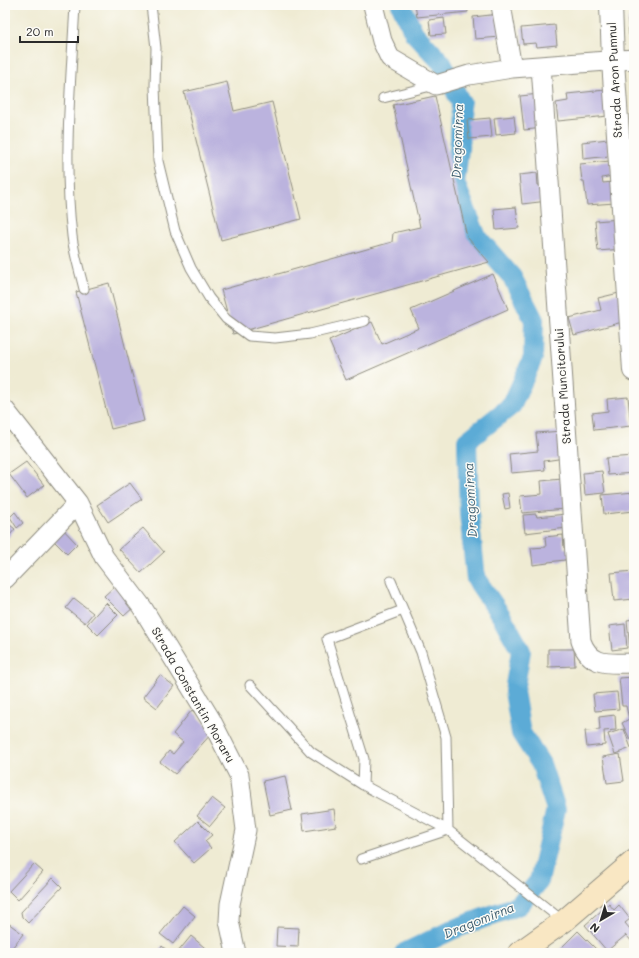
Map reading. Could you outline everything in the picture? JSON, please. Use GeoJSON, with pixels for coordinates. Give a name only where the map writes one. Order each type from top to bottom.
{"type":"FeatureCollection","features":[{"type":"Feature","properties":{"kind":"main road"},"geometry":{"type":"LineString","coordinates":[[519,953],[564,922],[634,861]]}},
{"type":"Feature","properties":{"kind":"street"},"geometry":{"type":"LineString","coordinates":[[373,5],[382,41],[390,58],[436,85],[469,75],[512,68],[623,60]]}},
{"type":"Feature","properties":{"kind":"street"},"geometry":{"type":"LineString","coordinates":[[501,5],[512,68]]}},
{"type":"Feature","properties":{"kind":"street","name":"Strada Aron Pumnul"},"geometry":{"type":"LineString","coordinates":[[611,5],[623,60],[634,370]]}},
{"type":"Feature","properties":{"kind":"street","name":"Strada Muncitorului"},"geometry":{"type":"LineString","coordinates":[[541,66],[582,641],[584,650],[589,657],[597,662],[608,664],[634,663]]}},
{"type":"Feature","properties":{"kind":"street","name":"Strada Constantin Moraru"},"geometry":{"type":"LineString","coordinates":[[5,410],[78,503],[104,557],[142,607],[211,720],[239,775],[246,830],[230,904],[229,921],[236,953]]}},
{"type":"Feature","properties":{"kind":"street"},"geometry":{"type":"LineString","coordinates":[[5,579],[78,503]]}},
{"type":"Feature","properties":{"kind":"lane"},"geometry":{"type":"LineString","coordinates":[[75,5],[68,181],[72,237],[84,289]]}},
{"type":"Feature","properties":{"kind":"lane"},"geometry":{"type":"LineString","coordinates":[[151,5],[156,48],[155,86],[158,161],[175,231],[191,268],[209,298],[226,319],[249,336],[275,338],[310,334],[364,321]]}},
{"type":"Feature","properties":{"kind":"lane"},"geometry":{"type":"LineString","coordinates":[[383,98],[436,85]]}},
{"type":"Feature","properties":{"kind":"lane"},"geometry":{"type":"LineString","coordinates":[[391,581],[421,652],[446,737],[448,830]]}},
{"type":"Feature","properties":{"kind":"lane"},"geometry":{"type":"LineString","coordinates":[[363,785],[364,759],[327,639],[403,610]]}},
{"type":"Feature","properties":{"kind":"lane"},"geometry":{"type":"LineString","coordinates":[[250,685],[312,752],[363,785],[448,830],[564,922]]}},
{"type":"Feature","properties":{"kind":"lane"},"geometry":{"type":"LineString","coordinates":[[361,859],[448,830]]}},
{"type":"Feature","properties":{"kind":"building"},"geometry":{"type":"Polygon","coordinates":[[[415,5],[467,5],[468,12],[417,17],[415,5]]]}},
{"type":"Feature","properties":{"kind":"building"},"geometry":{"type":"Polygon","coordinates":[[[499,14],[501,37],[475,39],[473,17],[499,14]]]}},
{"type":"Feature","properties":{"kind":"building"},"geometry":{"type":"Polygon","coordinates":[[[444,18],[446,34],[431,35],[429,20],[444,18]]]}},
{"type":"Feature","properties":{"kind":"building"},"geometry":{"type":"Polygon","coordinates":[[[628,19],[634,19],[634,34],[629,35],[628,19]]]}},
{"type":"Feature","properties":{"kind":"building"},"geometry":{"type":"Polygon","coordinates":[[[555,25],[557,45],[537,47],[536,43],[523,44],[521,28],[555,25]]]}},
{"type":"Feature","properties":{"kind":"building"},"geometry":{"type":"Polygon","coordinates":[[[227,82],[234,111],[272,102],[301,219],[221,240],[184,92],[227,82]]]}},
{"type":"Feature","properties":{"kind":"building"},"geometry":{"type":"Polygon","coordinates":[[[605,90],[608,116],[558,121],[556,103],[568,101],[567,94],[605,90]]]}},
{"type":"Feature","properties":{"kind":"building"},"geometry":{"type":"Polygon","coordinates":[[[540,94],[544,128],[524,130],[520,96],[540,94]]]}},
{"type":"Feature","properties":{"kind":"building"},"geometry":{"type":"Polygon","coordinates":[[[435,96],[467,237],[489,262],[233,334],[221,290],[392,242],[393,233],[420,227],[393,105],[435,96]]]}},
{"type":"Feature","properties":{"kind":"building"},"geometry":{"type":"Polygon","coordinates":[[[514,116],[516,133],[496,135],[494,118],[514,116]]]}},
{"type":"Feature","properties":{"kind":"building"},"geometry":{"type":"Polygon","coordinates":[[[490,118],[492,137],[469,139],[467,120],[490,118]]]}},
{"type":"Feature","properties":{"kind":"building"},"geometry":{"type":"Polygon","coordinates":[[[608,139],[609,156],[583,159],[582,142],[608,139]]]}},
{"type":"Feature","properties":{"kind":"building"},"geometry":{"type":"Polygon","coordinates":[[[610,161],[612,176],[602,178],[603,183],[613,182],[615,203],[587,205],[580,164],[610,161]]]}},
{"type":"Feature","properties":{"kind":"building"},"geometry":{"type":"Polygon","coordinates":[[[537,173],[538,185],[546,184],[548,201],[522,204],[519,175],[537,173]]]}},
{"type":"Feature","properties":{"kind":"building"},"geometry":{"type":"Polygon","coordinates":[[[516,207],[519,228],[496,230],[494,209],[516,207]]]}},
{"type":"Feature","properties":{"kind":"building"},"geometry":{"type":"Polygon","coordinates":[[[620,219],[623,249],[598,251],[595,221],[620,219]]]}},
{"type":"Feature","properties":{"kind":"building"},"geometry":{"type":"Polygon","coordinates":[[[493,274],[508,309],[346,380],[329,341],[372,322],[382,344],[419,328],[411,310],[493,274]]]}},
{"type":"Feature","properties":{"kind":"building"},"geometry":{"type":"Polygon","coordinates":[[[109,283],[144,421],[111,429],[76,292],[109,283]]]}},
{"type":"Feature","properties":{"kind":"building"},"geometry":{"type":"Polygon","coordinates":[[[619,293],[626,321],[574,335],[569,318],[601,310],[598,298],[619,293]]]}},
{"type":"Feature","properties":{"kind":"building"},"geometry":{"type":"Polygon","coordinates":[[[628,397],[631,426],[594,430],[592,413],[608,411],[607,399],[628,397]]]}},
{"type":"Feature","properties":{"kind":"building"},"geometry":{"type":"Polygon","coordinates":[[[562,431],[565,458],[544,461],[545,470],[511,473],[509,454],[538,451],[536,433],[562,431]]]}},
{"type":"Feature","properties":{"kind":"building"},"geometry":{"type":"Polygon","coordinates":[[[634,456],[634,473],[608,475],[606,458],[634,456]]]}},
{"type":"Feature","properties":{"kind":"building"},"geometry":{"type":"Polygon","coordinates":[[[26,462],[44,485],[27,498],[9,474],[26,462]]]}},
{"type":"Feature","properties":{"kind":"building"},"geometry":{"type":"Polygon","coordinates":[[[602,471],[605,493],[585,495],[583,473],[602,471]]]}},
{"type":"Feature","properties":{"kind":"building"},"geometry":{"type":"Polygon","coordinates":[[[562,479],[565,509],[522,513],[520,496],[542,494],[541,481],[562,479]]]}},
{"type":"Feature","properties":{"kind":"building"},"geometry":{"type":"Polygon","coordinates":[[[130,483],[142,499],[108,522],[97,505],[130,483]]]}},
{"type":"Feature","properties":{"kind":"building"},"geometry":{"type":"Polygon","coordinates":[[[634,492],[634,511],[604,514],[602,495],[634,492]]]}},
{"type":"Feature","properties":{"kind":"building"},"geometry":{"type":"Polygon","coordinates":[[[508,493],[510,508],[505,509],[502,494],[508,493]]]}},
{"type":"Feature","properties":{"kind":"building"},"geometry":{"type":"Polygon","coordinates":[[[15,512],[23,523],[17,528],[10,517],[15,512]]]}},
{"type":"Feature","properties":{"kind":"building"},"geometry":{"type":"Polygon","coordinates":[[[536,514],[537,517],[566,514],[567,528],[525,533],[523,515],[536,514]]]}},
{"type":"Feature","properties":{"kind":"building"},"geometry":{"type":"Polygon","coordinates":[[[5,521],[15,529],[5,541],[5,521]]]}},
{"type":"Feature","properties":{"kind":"building"},"geometry":{"type":"Polygon","coordinates":[[[60,526],[77,544],[67,554],[49,536],[60,526]]]}},
{"type":"Feature","properties":{"kind":"building"},"geometry":{"type":"Polygon","coordinates":[[[143,528],[164,552],[141,573],[119,549],[143,528]]]}},
{"type":"Feature","properties":{"kind":"building"},"geometry":{"type":"Polygon","coordinates":[[[563,535],[564,548],[568,548],[569,558],[533,565],[531,548],[546,547],[545,537],[563,535]]]}},
{"type":"Feature","properties":{"kind":"building"},"geometry":{"type":"Polygon","coordinates":[[[634,571],[634,599],[614,601],[611,573],[634,571]]]}},
{"type":"Feature","properties":{"kind":"building"},"geometry":{"type":"Polygon","coordinates":[[[115,586],[135,606],[124,616],[104,596],[115,586]]]}},
{"type":"Feature","properties":{"kind":"building"},"geometry":{"type":"Polygon","coordinates":[[[74,598],[93,613],[85,623],[66,608],[74,598]]]}},
{"type":"Feature","properties":{"kind":"building"},"geometry":{"type":"Polygon","coordinates":[[[106,603],[118,615],[98,635],[87,624],[106,603]]]}},
{"type":"Feature","properties":{"kind":"building"},"geometry":{"type":"Polygon","coordinates":[[[634,619],[634,650],[630,650],[627,620],[634,619]]]}},
{"type":"Feature","properties":{"kind":"building"},"geometry":{"type":"Polygon","coordinates":[[[625,624],[627,648],[612,650],[609,626],[625,624]]]}},
{"type":"Feature","properties":{"kind":"building"},"geometry":{"type":"Polygon","coordinates":[[[548,649],[574,649],[575,666],[548,667],[548,649]]]}},
{"type":"Feature","properties":{"kind":"building"},"geometry":{"type":"Polygon","coordinates":[[[160,675],[174,686],[157,708],[143,697],[160,675]]]}},
{"type":"Feature","properties":{"kind":"building"},"geometry":{"type":"Polygon","coordinates":[[[634,677],[634,737],[630,739],[622,723],[629,719],[626,706],[622,706],[619,678],[634,677]]]}},
{"type":"Feature","properties":{"kind":"building"},"geometry":{"type":"Polygon","coordinates":[[[617,692],[619,709],[595,711],[593,694],[617,692]]]}},
{"type":"Feature","properties":{"kind":"building"},"geometry":{"type":"Polygon","coordinates":[[[192,710],[213,732],[175,774],[160,762],[169,751],[173,754],[183,742],[173,734],[192,710]]]}},
{"type":"Feature","properties":{"kind":"building"},"geometry":{"type":"Polygon","coordinates":[[[615,715],[616,730],[604,731],[605,745],[587,747],[585,731],[600,730],[599,717],[615,715]]]}},
{"type":"Feature","properties":{"kind":"building"},"geometry":{"type":"Polygon","coordinates":[[[624,729],[631,748],[615,754],[608,734],[624,729]]]}},
{"type":"Feature","properties":{"kind":"building"},"geometry":{"type":"Polygon","coordinates":[[[620,754],[624,781],[607,783],[603,757],[620,754]]]}},
{"type":"Feature","properties":{"kind":"building"},"geometry":{"type":"Polygon","coordinates":[[[285,776],[292,810],[270,815],[263,781],[285,776]]]}},
{"type":"Feature","properties":{"kind":"building"},"geometry":{"type":"Polygon","coordinates":[[[212,798],[225,808],[210,826],[197,816],[212,798]]]}},
{"type":"Feature","properties":{"kind":"building"},"geometry":{"type":"Polygon","coordinates":[[[334,809],[336,826],[304,831],[302,814],[334,809]]]}},
{"type":"Feature","properties":{"kind":"building"},"geometry":{"type":"Polygon","coordinates":[[[198,821],[212,835],[205,841],[211,848],[194,863],[175,842],[198,821]]]}},
{"type":"Feature","properties":{"kind":"building"},"geometry":{"type":"Polygon","coordinates":[[[34,864],[43,872],[18,900],[9,891],[34,864]]]}},
{"type":"Feature","properties":{"kind":"building"},"geometry":{"type":"Polygon","coordinates":[[[53,878],[62,887],[28,923],[22,917],[21,912],[53,878]]]}},
{"type":"Feature","properties":{"kind":"building"},"geometry":{"type":"Polygon","coordinates":[[[609,904],[614,910],[619,905],[630,919],[625,923],[630,929],[634,925],[634,944],[626,935],[607,951],[585,925],[609,904]]]}},
{"type":"Feature","properties":{"kind":"building"},"geometry":{"type":"Polygon","coordinates":[[[183,906],[195,916],[173,944],[160,934],[183,906]]]}},
{"type":"Feature","properties":{"kind":"building"},"geometry":{"type":"Polygon","coordinates":[[[8,923],[23,934],[8,953],[5,951],[5,927],[8,923]]]}},
{"type":"Feature","properties":{"kind":"building"},"geometry":{"type":"Polygon","coordinates":[[[277,927],[299,928],[298,947],[276,946],[277,927]]]}},
{"type":"Feature","properties":{"kind":"building"},"geometry":{"type":"Polygon","coordinates":[[[578,931],[598,951],[597,953],[556,953],[578,931]]]}},
{"type":"Feature","properties":{"kind":"building"},"geometry":{"type":"Polygon","coordinates":[[[191,936],[211,953],[177,953],[191,936]]]}},
{"type":"Feature","properties":{"kind":"building"},"geometry":{"type":"Polygon","coordinates":[[[162,946],[170,953],[157,953],[162,946]]]}},
{"type":"Feature","properties":{"kind":"waterway","name":"Dragomirna"},"geometry":{"type":"LineString","coordinates":[[401,5],[414,33],[442,63],[461,103],[460,140],[455,183],[477,237],[512,277],[534,320],[533,358],[512,405],[467,441],[469,514],[476,579],[502,617],[521,651],[514,691],[521,733],[541,764],[556,809],[539,881],[519,905],[454,929],[404,953]]}}]}
